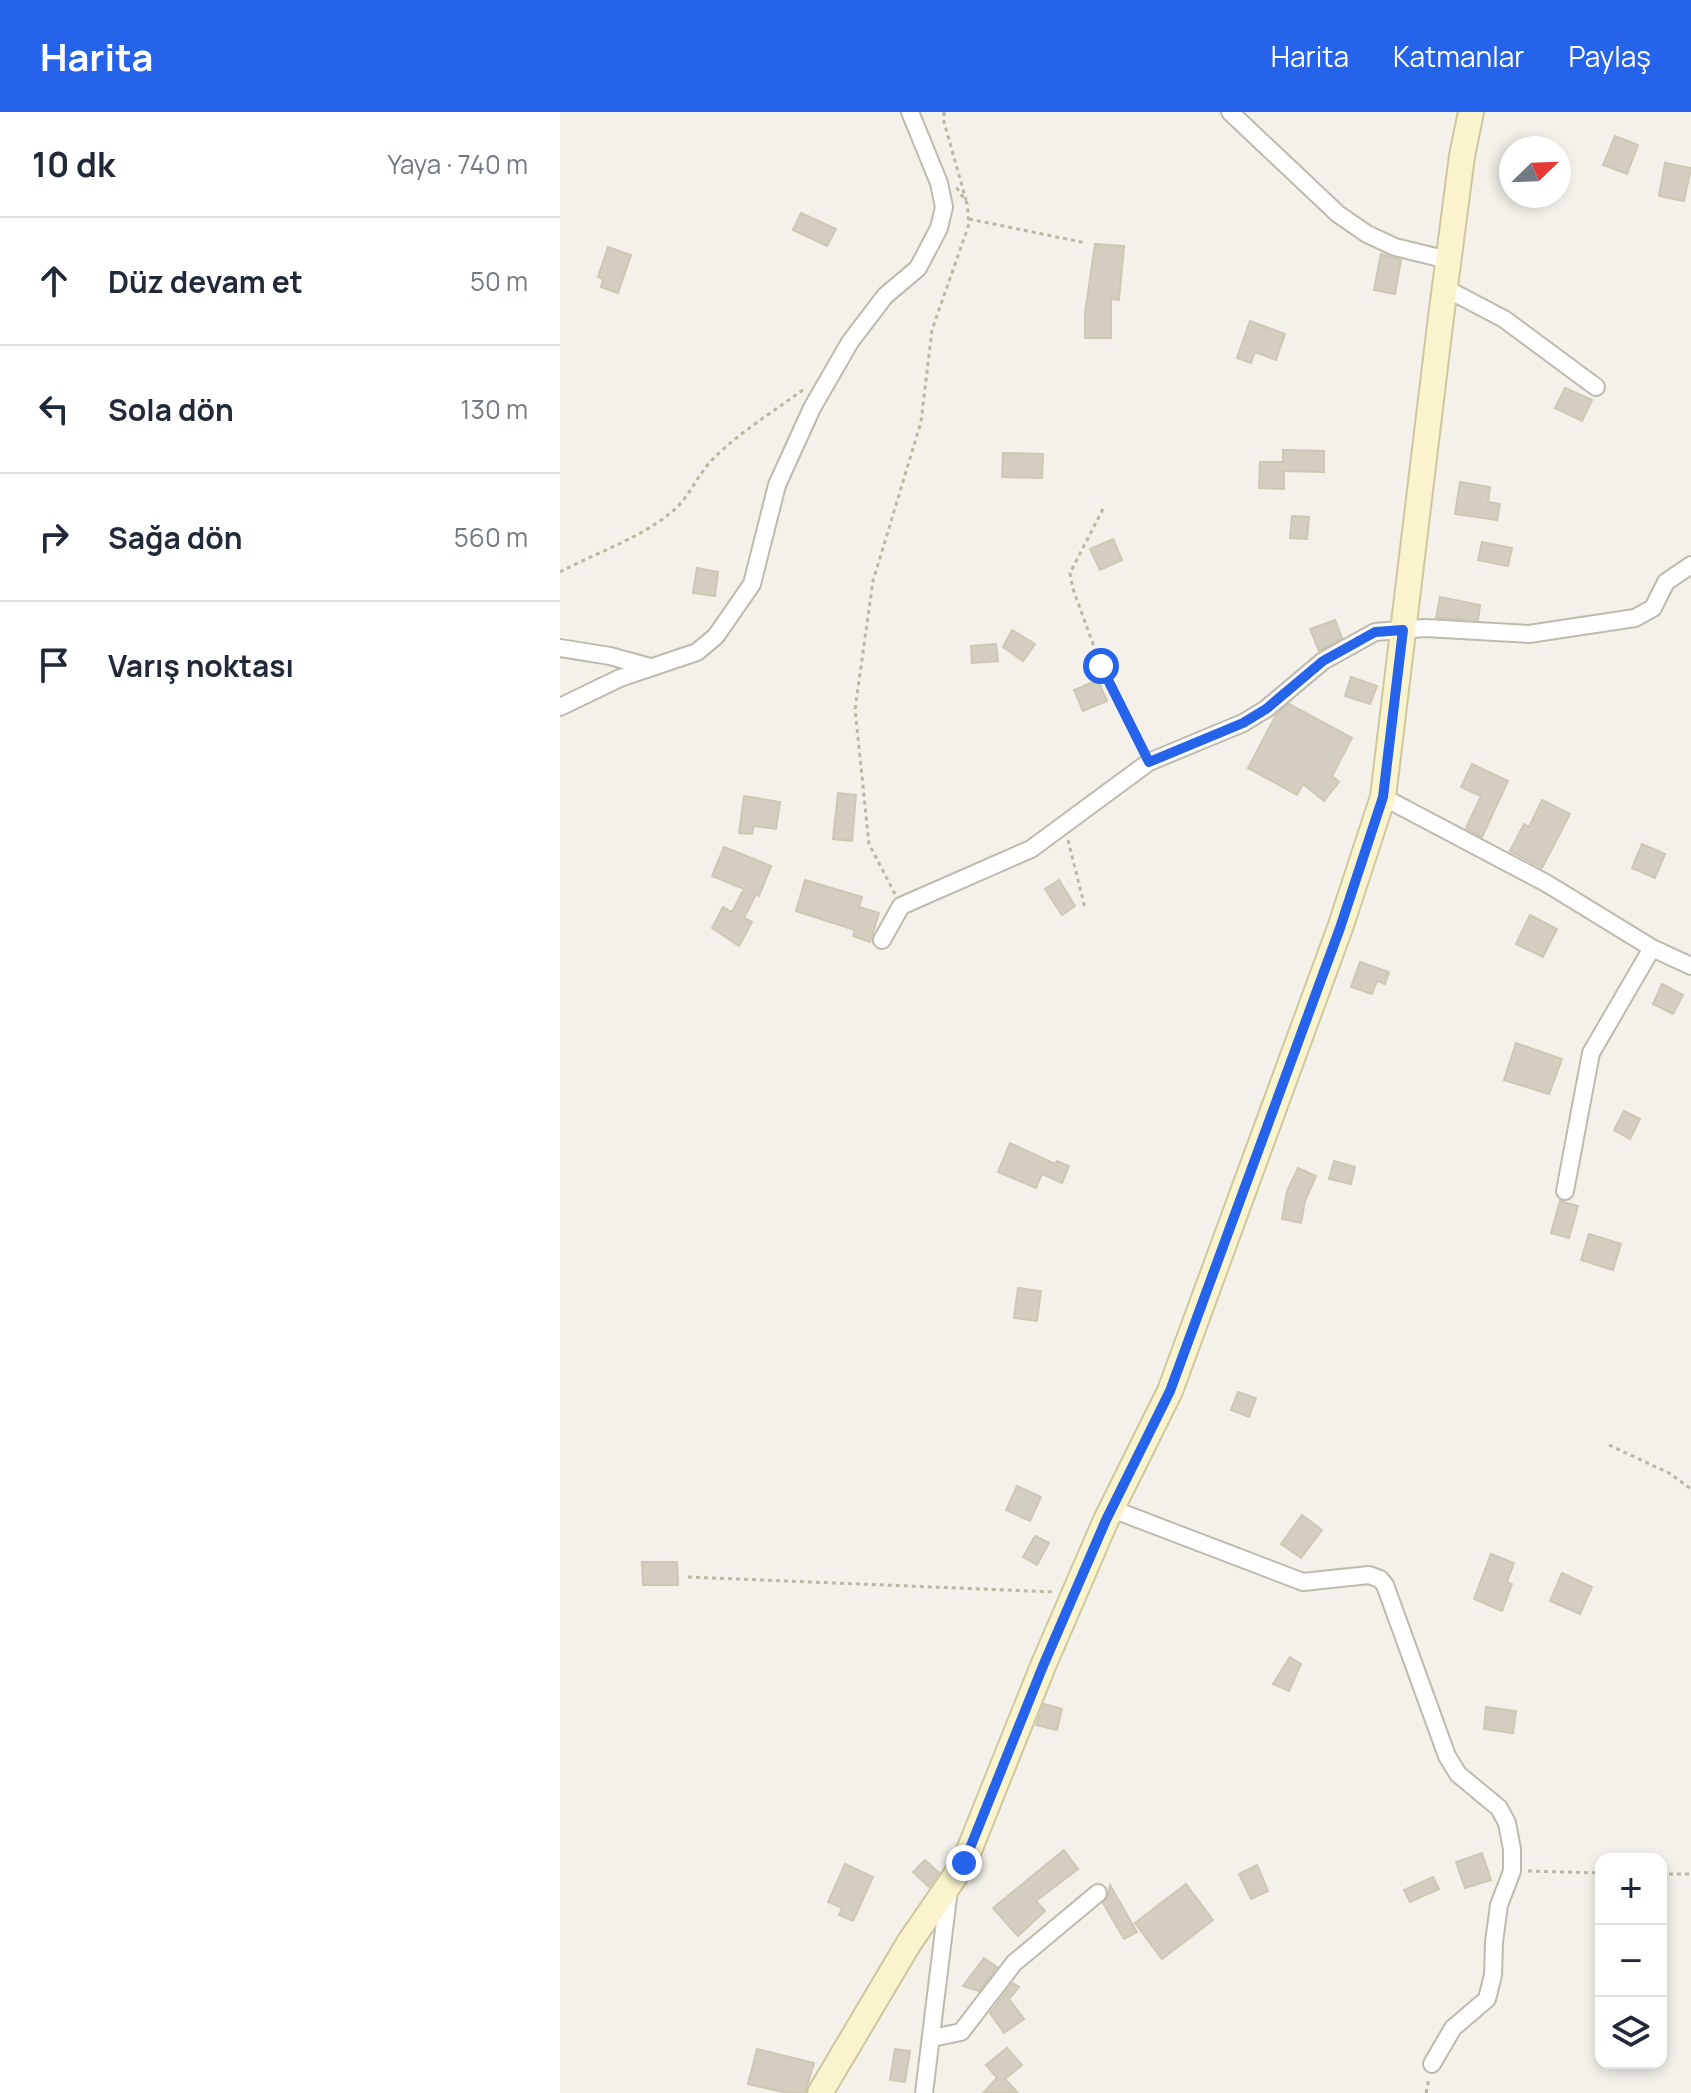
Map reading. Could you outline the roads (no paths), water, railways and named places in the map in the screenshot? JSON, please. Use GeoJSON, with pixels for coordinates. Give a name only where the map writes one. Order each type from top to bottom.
{"type":"FeatureCollection","features":[{"type":"Feature","properties":{"kind":"street"},"geometry":{"type":"LineString","coordinates":[[560,707],[596,688],[697,652],[707,645],[733,614],[752,584],[777,485],[812,408],[858,330],[885,296],[918,268],[939,228],[944,207],[939,183],[910,112]]}},
{"type":"Feature","properties":{"kind":"street"},"geometry":{"type":"LineString","coordinates":[[1230,112],[1326,204],[1367,234],[1395,247],[1448,260]]}},
{"type":"Feature","properties":{"kind":"street"},"geometry":{"type":"LineString","coordinates":[[820,2093],[909,1943],[964,1863],[1075,1593],[1170,1391],[1340,928],[1383,797],[1448,260],[1471,112]]}},
{"type":"Feature","properties":{"kind":"street"},"geometry":{"type":"LineString","coordinates":[[1445,288],[1504,319],[1596,387]]}},
{"type":"Feature","properties":{"kind":"street"},"geometry":{"type":"LineString","coordinates":[[882,940],[901,906],[1031,849],[1149,762],[1243,723],[1266,709],[1323,661],[1375,632],[1425,628],[1529,634],[1635,618],[1653,608],[1666,582],[1691,565]]}},
{"type":"Feature","properties":{"kind":"street"},"geometry":{"type":"LineString","coordinates":[[560,648],[651,667]]}},
{"type":"Feature","properties":{"kind":"street"},"geometry":{"type":"LineString","coordinates":[[1383,797],[1546,883],[1652,948],[1691,966]]}},
{"type":"Feature","properties":{"kind":"street"},"geometry":{"type":"LineString","coordinates":[[1565,1191],[1591,1053],[1652,948]]}},
{"type":"Feature","properties":{"kind":"street"},"geometry":{"type":"LineString","coordinates":[[1112,1509],[1303,1582],[1369,1575],[1380,1579],[1385,1585],[1447,1756],[1458,1774],[1499,1808],[1507,1823],[1512,1849],[1512,1871],[1499,1905],[1493,1975],[1487,1999],[1453,2028],[1432,2064]]}},
{"type":"Feature","properties":{"kind":"street"},"geometry":{"type":"LineString","coordinates":[[924,2093],[950,1883]]}},
{"type":"Feature","properties":{"kind":"street"},"geometry":{"type":"LineString","coordinates":[[932,2038],[961,2032],[1014,1963],[1098,1893]]}}]}
